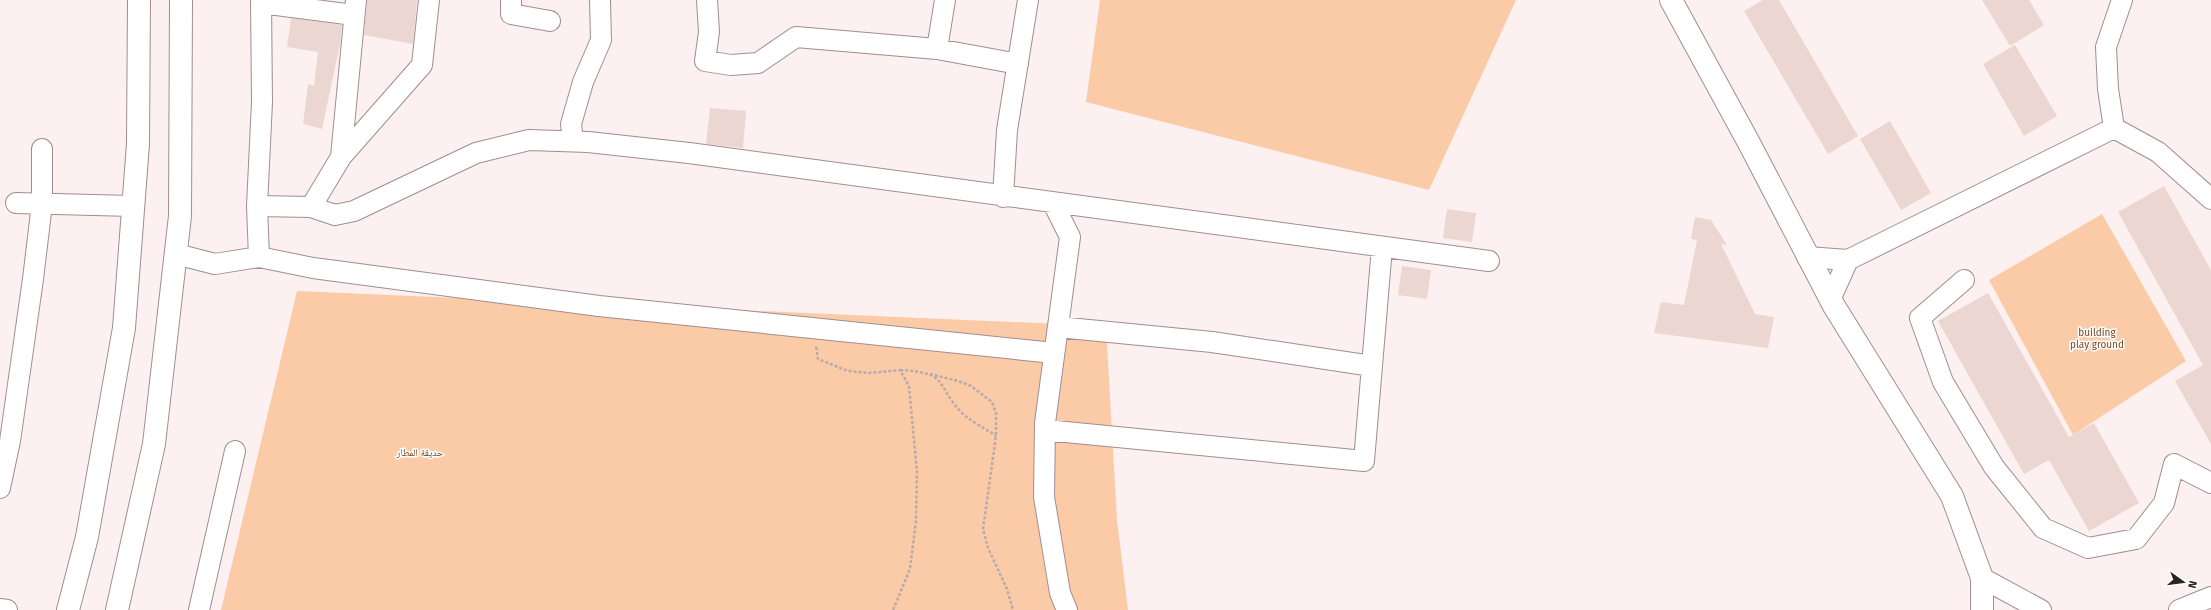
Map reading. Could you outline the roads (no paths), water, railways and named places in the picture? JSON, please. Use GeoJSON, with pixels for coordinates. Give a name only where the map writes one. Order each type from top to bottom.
{"type":"FeatureCollection","features":[{"type":"Feature","properties":{"kind":"main road"},"geometry":{"type":"LineString","coordinates":[[68,610],[87,537],[124,328],[138,144],[139,0]]}},
{"type":"Feature","properties":{"kind":"main road"},"geometry":{"type":"LineString","coordinates":[[117,610],[154,444],[176,254],[180,216],[182,0]]}},
{"type":"Feature","properties":{"kind":"main road"},"geometry":{"type":"LineString","coordinates":[[1671,0],[1749,143],[1830,300],[1952,496],[1982,578],[1982,610]]}},
{"type":"Feature","properties":{"kind":"street"},"geometry":{"type":"LineString","coordinates":[[311,206],[341,157],[422,64],[429,0]]}},
{"type":"Feature","properties":{"kind":"street"},"geometry":{"type":"LineString","coordinates":[[511,0],[511,14],[550,21]]}},
{"type":"Feature","properties":{"kind":"street"},"geometry":{"type":"LineString","coordinates":[[573,141],[571,124],[583,82],[601,40],[600,0]]}},
{"type":"Feature","properties":{"kind":"street"},"geometry":{"type":"LineString","coordinates":[[707,0],[709,32],[705,61],[731,65],[758,63],[796,37],[937,49],[1018,64]]}},
{"type":"Feature","properties":{"kind":"street"},"geometry":{"type":"LineString","coordinates":[[937,49],[945,0]]}},
{"type":"Feature","properties":{"kind":"street"},"geometry":{"type":"LineString","coordinates":[[1003,197],[1007,130],[1028,0]]}},
{"type":"Feature","properties":{"kind":"street"},"geometry":{"type":"LineString","coordinates":[[2114,128],[2108,89],[2106,46],[2122,0]]}},
{"type":"Feature","properties":{"kind":"street"},"geometry":{"type":"LineString","coordinates":[[259,257],[257,206],[262,102],[261,1],[355,7],[341,157]]}},
{"type":"Feature","properties":{"kind":"street"},"geometry":{"type":"LineString","coordinates":[[1807,257],[1848,260],[2114,128]]}},
{"type":"Feature","properties":{"kind":"street"},"geometry":{"type":"LineString","coordinates":[[2114,128],[2158,152],[2211,199]]}},
{"type":"Feature","properties":{"kind":"street"},"geometry":{"type":"LineString","coordinates":[[257,206],[311,206],[335,215],[354,211],[476,153],[529,140],[573,141],[689,153],[1003,197],[1489,261]]}},
{"type":"Feature","properties":{"kind":"street"},"geometry":{"type":"LineString","coordinates":[[0,488],[10,442],[42,204],[42,149]]}},
{"type":"Feature","properties":{"kind":"street"},"geometry":{"type":"LineString","coordinates":[[16,203],[133,206]]}},
{"type":"Feature","properties":{"kind":"street"},"geometry":{"type":"LineString","coordinates":[[1053,203],[1070,237],[1045,430],[1044,497],[1060,593],[1067,610]]}},
{"type":"Feature","properties":{"kind":"street"},"geometry":{"type":"LineString","coordinates":[[1045,430],[1364,461],[1382,247]]}},
{"type":"Feature","properties":{"kind":"street"},"geometry":{"type":"LineString","coordinates":[[176,254],[214,264],[259,257],[313,268],[599,306],[1054,353]]}},
{"type":"Feature","properties":{"kind":"street"},"geometry":{"type":"LineString","coordinates":[[1830,300],[1848,260]]}},
{"type":"Feature","properties":{"kind":"street"},"geometry":{"type":"LineString","coordinates":[[1964,280],[1920,318],[1943,382],[1994,467],[2043,528],[2088,548],[2136,539],[2164,503],[2174,464],[2211,483]]}},
{"type":"Feature","properties":{"kind":"street"},"geometry":{"type":"LineString","coordinates":[[1058,327],[1212,342],[1372,366]]}},
{"type":"Feature","properties":{"kind":"street"},"geometry":{"type":"LineString","coordinates":[[199,610],[235,451]]}},
{"type":"Feature","properties":{"kind":"street"},"geometry":{"type":"LineString","coordinates":[[1982,578],[2041,610]]}},
{"type":"Feature","properties":{"kind":"street"},"geometry":{"type":"LineString","coordinates":[[2179,610],[2211,597]]}},
{"type":"Feature","properties":{"kind":"street"},"geometry":{"type":"LineString","coordinates":[[0,609],[7,610]]}},
{"type":"Feature","properties":{"kind":"park label","name":"building play ground"},"geometry":{"type":"Point","coordinates":[2097,338]}},
{"type":"Feature","properties":{"kind":"park label","name":"حديقة المطار"},"geometry":{"type":"Point","coordinates":[420,453]}}]}
